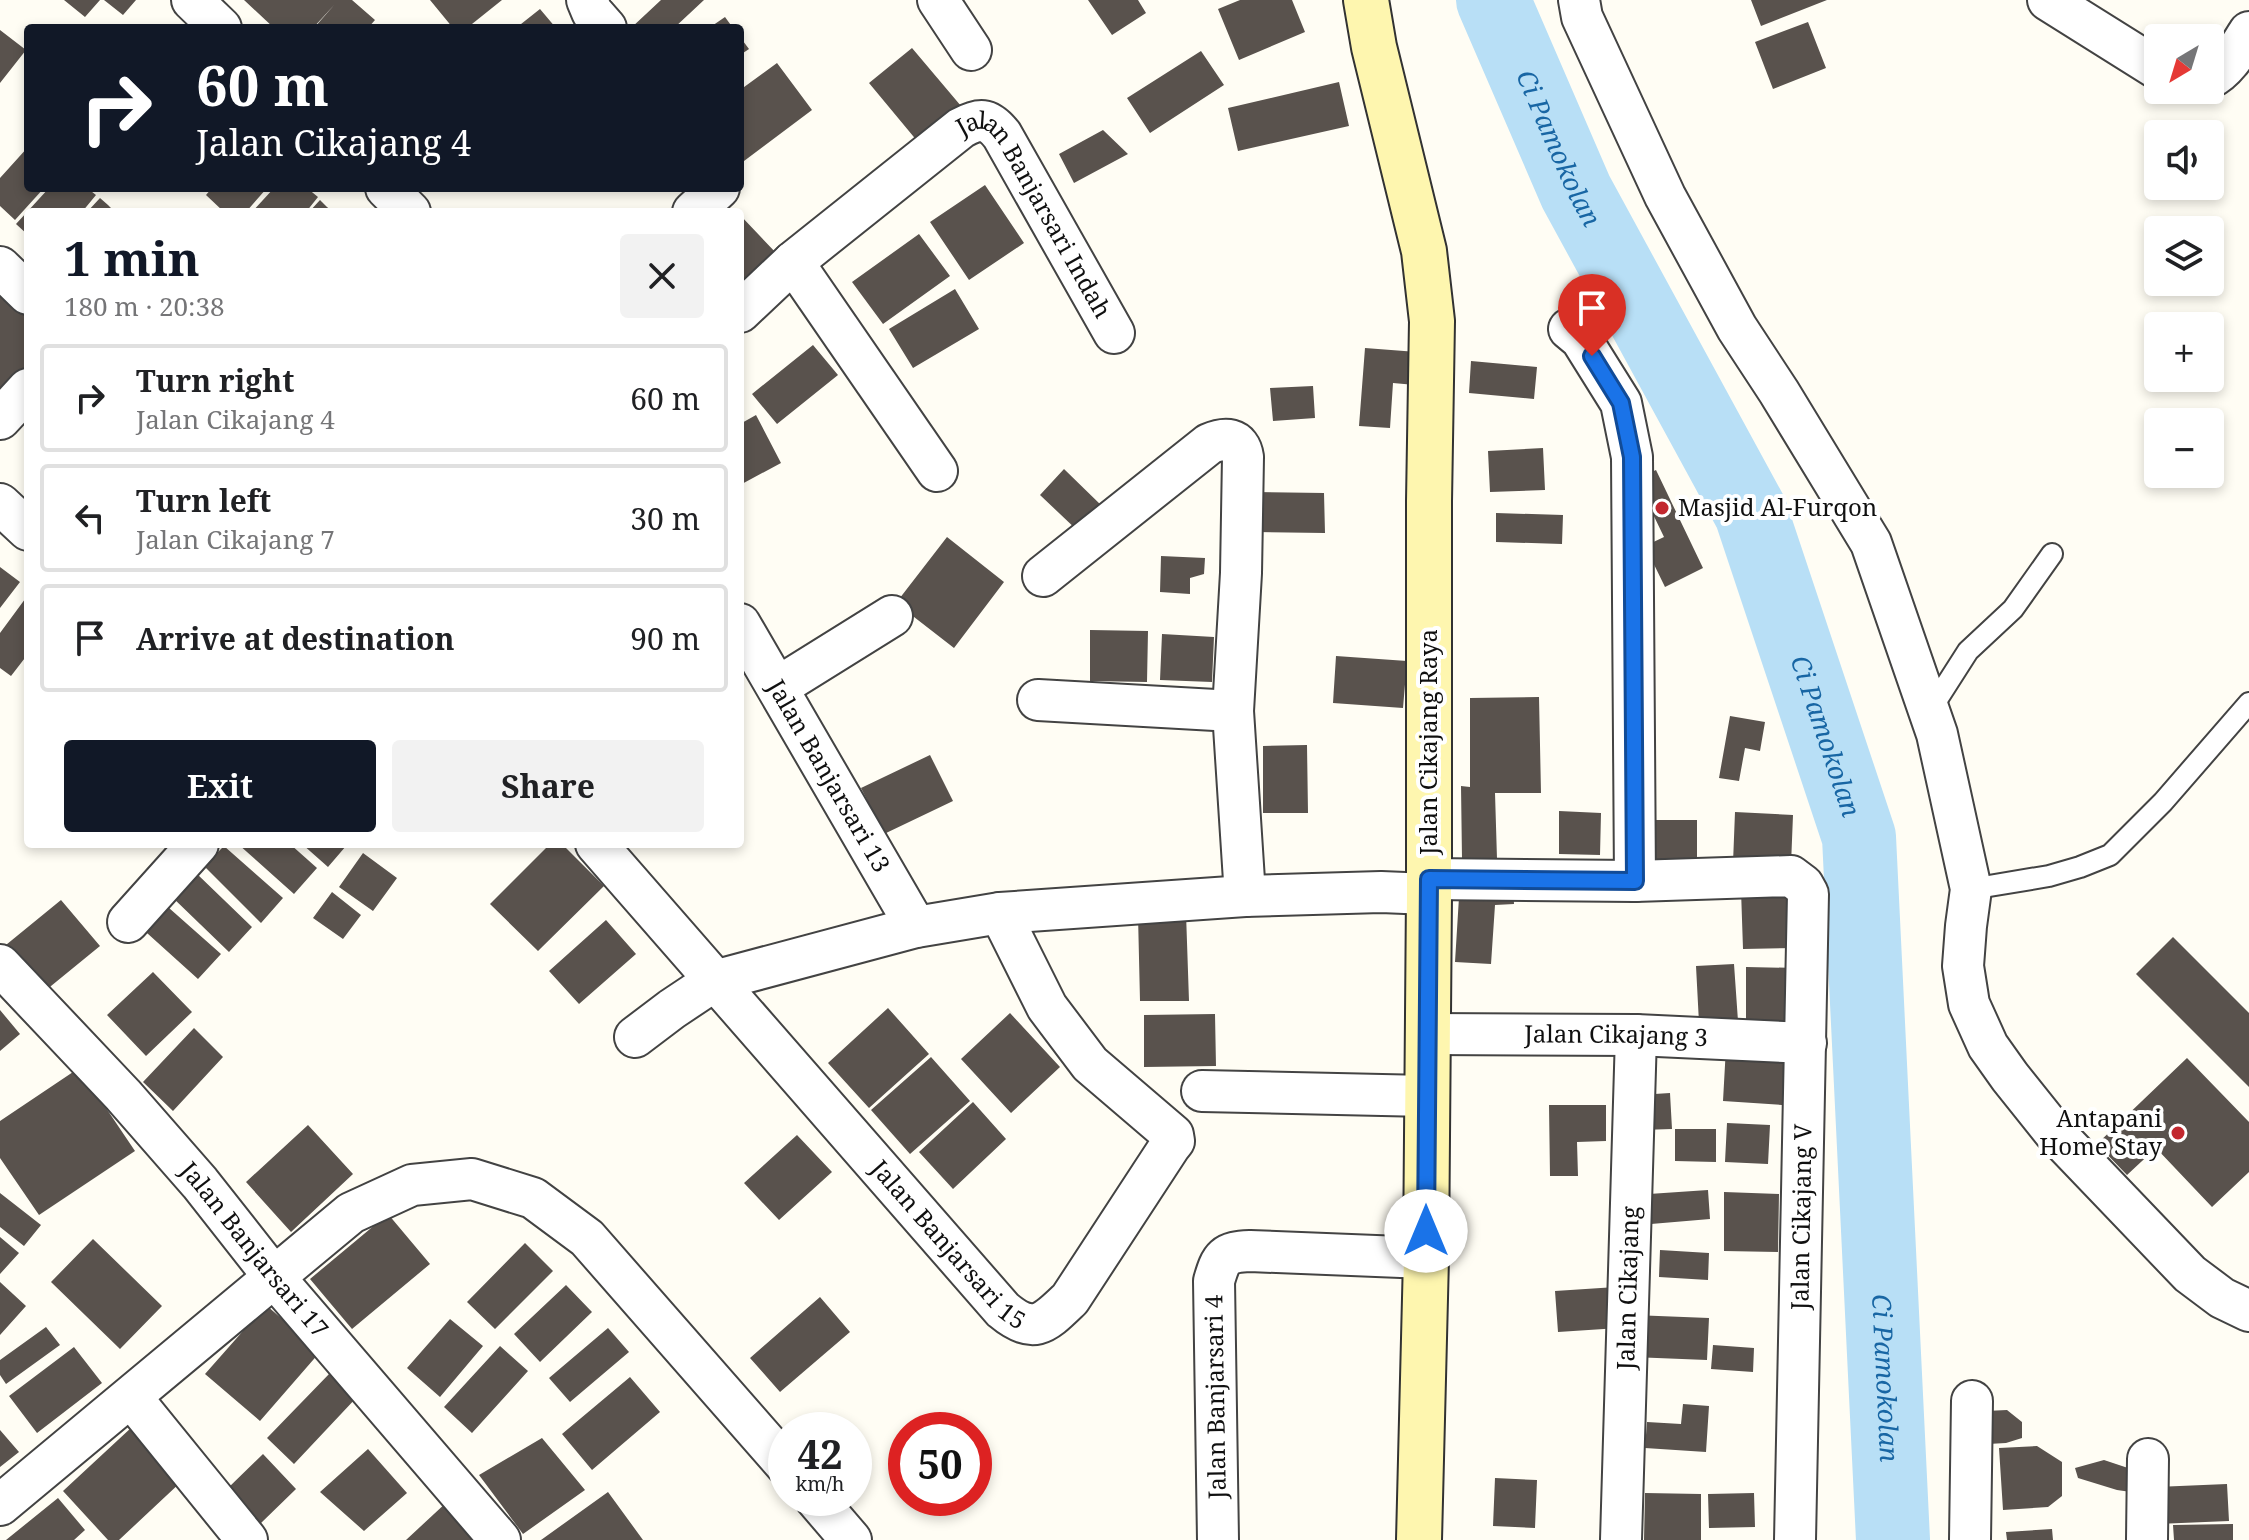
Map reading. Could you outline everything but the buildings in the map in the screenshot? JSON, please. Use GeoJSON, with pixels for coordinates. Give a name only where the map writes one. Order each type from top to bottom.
{"type":"FeatureCollection","features":[{"type":"Feature","properties":{"kind":"main road","name":"Jalan Cikajang Raya"},"geometry":{"type":"LineString","coordinates":[[1366,0],[1377,61],[1424,251],[1432,321],[1426,1258],[1419,1540]]}},
{"type":"Feature","properties":{"kind":"street"},"geometry":{"type":"LineString","coordinates":[[192,0],[217,24]]}},
{"type":"Feature","properties":{"kind":"street"},"geometry":{"type":"LineString","coordinates":[[587,0],[602,24]]}},
{"type":"Feature","properties":{"kind":"street"},"geometry":{"type":"LineString","coordinates":[[938,0],[971,50]]}},
{"type":"Feature","properties":{"kind":"street"},"geometry":{"type":"LineString","coordinates":[[1579,0],[1582,17],[1665,196],[1737,328],[1871,543],[1937,734],[1971,889],[1963,966],[1969,1004],[1988,1046],[2054,1132],[2190,1274],[2222,1298],[2249,1311]]}},
{"type":"Feature","properties":{"kind":"street"},"geometry":{"type":"LineString","coordinates":[[2048,0],[2144,60]]}},
{"type":"Feature","properties":{"kind":"street"},"geometry":{"type":"LineString","coordinates":[[2224,67],[2249,32]]}},
{"type":"Feature","properties":{"kind":"street","name":"Jalan Banjarsari Indah"},"geometry":{"type":"LineString","coordinates":[[744,308],[793,262],[961,128],[973,122],[989,122],[1002,135],[1114,333]]}},
{"type":"Feature","properties":{"kind":"street"},"geometry":{"type":"LineString","coordinates":[[390,192],[406,208]]}},
{"type":"Feature","properties":{"kind":"street"},"geometry":{"type":"LineString","coordinates":[[697,208],[715,192]]}},
{"type":"Feature","properties":{"kind":"street"},"geometry":{"type":"LineString","coordinates":[[793,262],[937,471]]}},
{"type":"Feature","properties":{"kind":"street"},"geometry":{"type":"LineString","coordinates":[[0,267],[24,290]]}},
{"type":"Feature","properties":{"kind":"street"},"geometry":{"type":"LineString","coordinates":[[635,1037],[714,981],[916,927],[1000,913],[1245,896],[1381,892],[1429,886],[1635,881],[1632,457],[1621,403],[1581,339],[1569,329]]}},
{"type":"Feature","properties":{"kind":"street"},"geometry":{"type":"LineString","coordinates":[[0,419],[24,393]]}},
{"type":"Feature","properties":{"kind":"street"},"geometry":{"type":"LineString","coordinates":[[1043,576],[1209,444],[1225,439],[1237,443],[1242,450],[1241,573],[1233,711],[1245,896]]}},
{"type":"Feature","properties":{"kind":"street"},"geometry":{"type":"LineString","coordinates":[[0,504],[24,526]]}},
{"type":"Feature","properties":{"kind":"street"},"geometry":{"type":"LineString","coordinates":[[778,687],[892,616]]}},
{"type":"Feature","properties":{"kind":"street","name":"Jalan Banjarsari 13"},"geometry":{"type":"LineString","coordinates":[[744,631],[916,927]]}},
{"type":"Feature","properties":{"kind":"street"},"geometry":{"type":"LineString","coordinates":[[1038,700],[1233,711]]}},
{"type":"Feature","properties":{"kind":"street"},"geometry":{"type":"LineString","coordinates":[[128,922],[194,848]]}},
{"type":"Feature","properties":{"kind":"street"},"geometry":{"type":"LineString","coordinates":[[599,848],[714,981]]}},
{"type":"Feature","properties":{"kind":"street","name":"Jalan Cikajang V"},"geometry":{"type":"LineString","coordinates":[[1635,881],[1791,876],[1803,885],[1808,894],[1795,1540]]}},
{"type":"Feature","properties":{"kind":"street","name":"Jalan Banjarsari 15"},"geometry":{"type":"LineString","coordinates":[[714,981],[1003,1310],[1016,1321],[1032,1326],[1050,1318],[1070,1299],[1174,1141],[1167,1128],[1090,1064],[1047,1007],[1000,913]]}},
{"type":"Feature","properties":{"kind":"street","name":"Jalan Banjarsari 17"},"geometry":{"type":"LineString","coordinates":[[0,965],[181,1161],[274,1277],[500,1540]]}},
{"type":"Feature","properties":{"kind":"street","name":"Jalan Cikajang 3"},"geometry":{"type":"LineString","coordinates":[[1428,1034],[1636,1035],[1806,1043]]}},
{"type":"Feature","properties":{"kind":"street","name":"Jalan Cikajang"},"geometry":{"type":"LineString","coordinates":[[1621,1540],[1636,1035]]}},
{"type":"Feature","properties":{"kind":"street"},"geometry":{"type":"LineString","coordinates":[[1202,1091],[1427,1096]]}},
{"type":"Feature","properties":{"kind":"street"},"geometry":{"type":"LineString","coordinates":[[0,1505],[351,1213],[412,1185],[472,1179],[533,1198],[587,1238],[768,1444]]}},
{"type":"Feature","properties":{"kind":"street","name":"Jalan Banjarsari 4"},"geometry":{"type":"LineString","coordinates":[[1218,1540],[1214,1281],[1224,1256],[1232,1252],[1250,1251],[1426,1258]]}},
{"type":"Feature","properties":{"kind":"street"},"geometry":{"type":"LineString","coordinates":[[131,1397],[247,1540]]}},
{"type":"Feature","properties":{"kind":"street"},"geometry":{"type":"LineString","coordinates":[[1970,1540],[1972,1401]]}},
{"type":"Feature","properties":{"kind":"street"},"geometry":{"type":"LineString","coordinates":[[2147,1540],[2148,1459]]}},
{"type":"Feature","properties":{"kind":"street"},"geometry":{"type":"LineString","coordinates":[[830,1516],[851,1540]]}},
{"type":"Feature","properties":{"kind":"lane"},"geometry":{"type":"LineString","coordinates":[[1929,712],[1968,651],[2013,609],[2052,554]]}},
{"type":"Feature","properties":{"kind":"lane"},"geometry":{"type":"LineString","coordinates":[[1971,889],[2049,876],[2110,855],[2163,802],[2249,703]]}},
{"type":"Feature","properties":{"kind":"waterway","name":"Ci Pamokolan"},"geometry":{"type":"LineString","coordinates":[[1493,0],[1576,192],[1751,513],[1859,837],[1893,1540]]}},
{"type":"Feature","properties":{"kind":"place","name":"Masjid Al-Furqon"},"geometry":{"type":"Point","coordinates":[1662,508]}},
{"type":"Feature","properties":{"kind":"place","name":"Antapani Home Stay"},"geometry":{"type":"Point","coordinates":[2178,1133]}},
{"type":"Feature","properties":{"kind":"route"},"geometry":{"type":"LineString","coordinates":[[1426,1231],[1429,879],[1635,881],[1632,457],[1621,403],[1592,356]]}}]}
